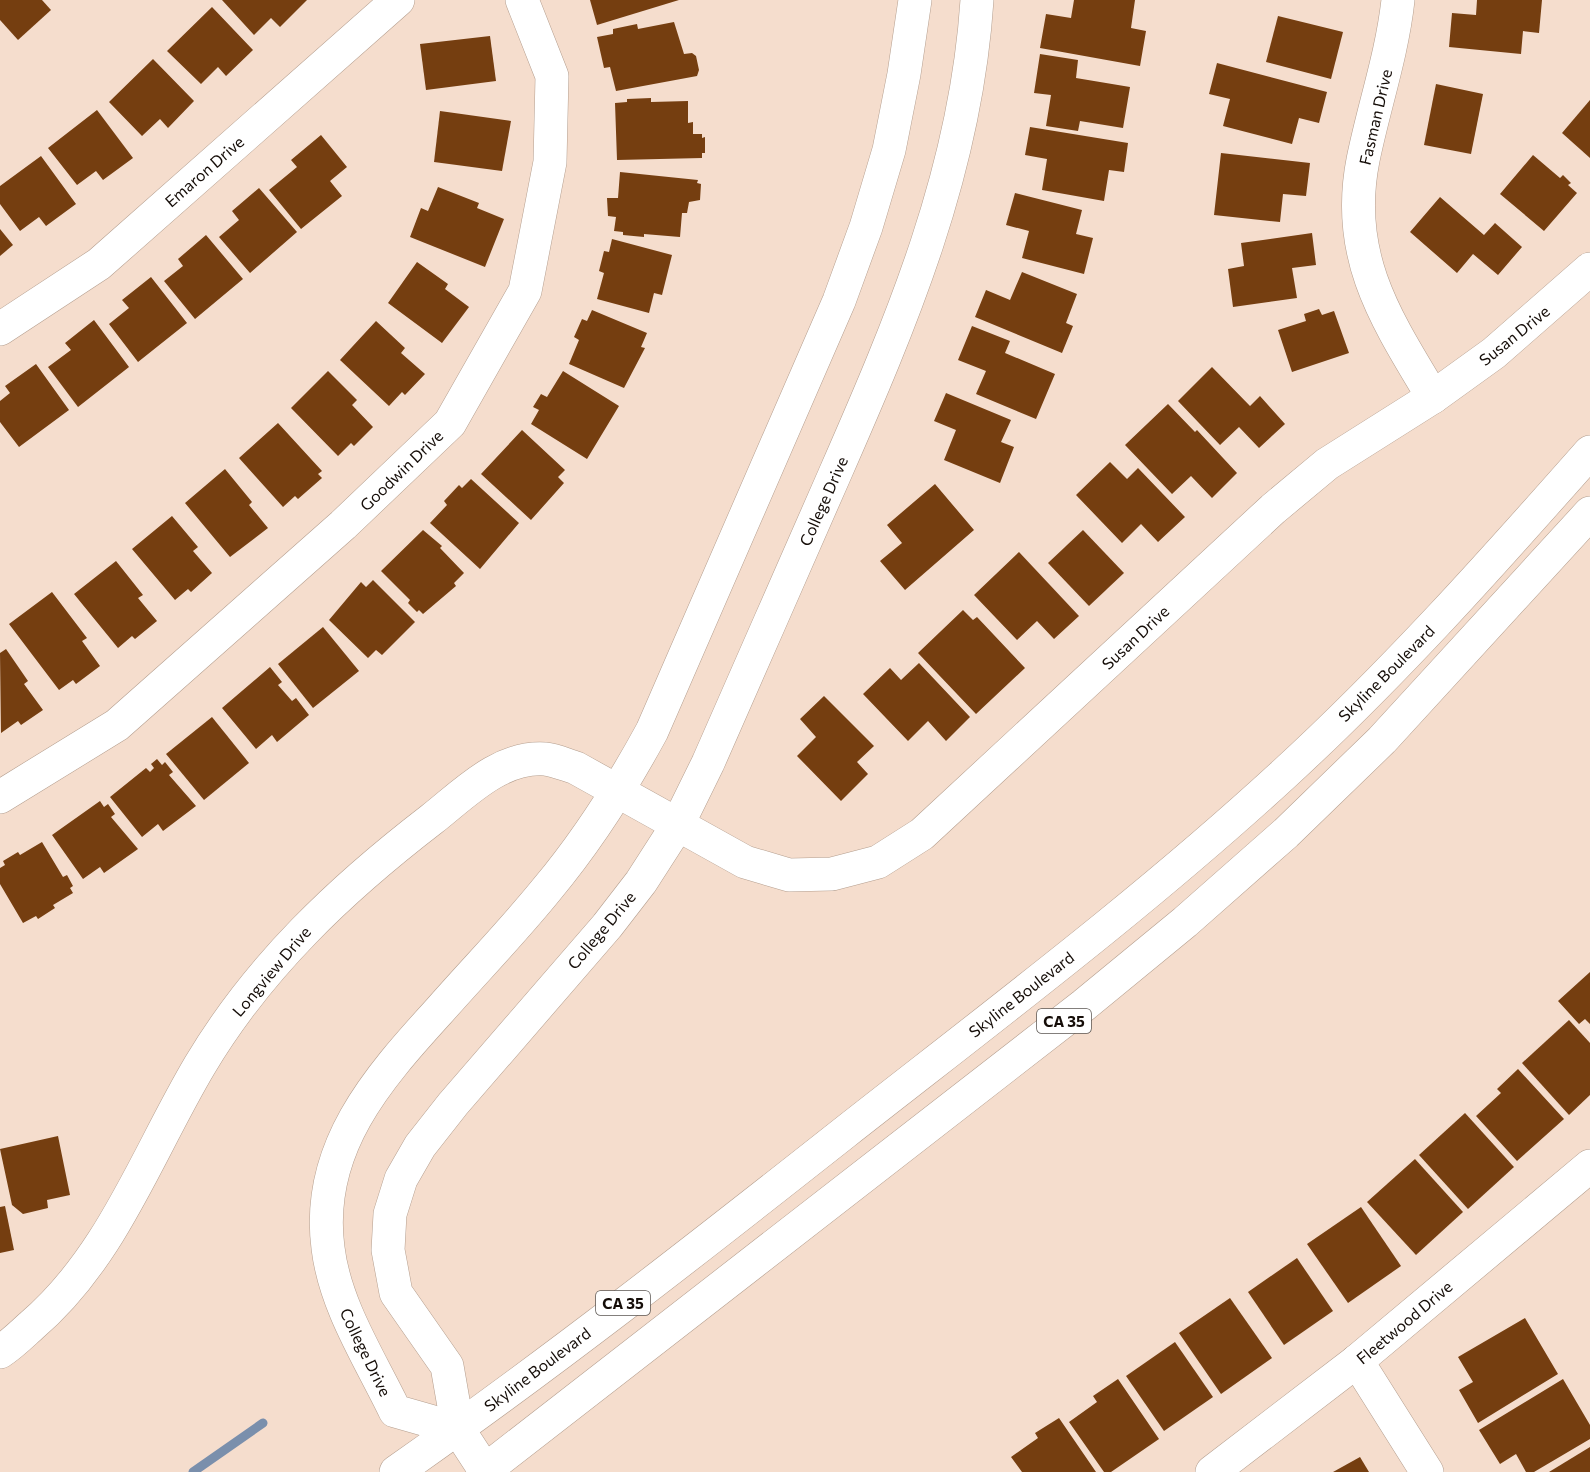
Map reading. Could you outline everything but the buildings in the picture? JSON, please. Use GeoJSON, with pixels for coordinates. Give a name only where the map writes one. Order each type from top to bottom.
{"type":"FeatureCollection","features":[{"type":"Feature","properties":{"kind":"street","name":"Emaron Drive"},"geometry":{"type":"LineString","coordinates":[[0,328],[99,264],[398,0]]}},
{"type":"Feature","properties":{"kind":"street","name":"Goodwin Drive"},"geometry":{"type":"LineString","coordinates":[[0,797],[117,724],[344,525],[450,423],[525,291],[550,162],[552,76],[522,0]]}},
{"type":"Feature","properties":{"kind":"street","name":"College Drive"},"geometry":{"type":"LineString","coordinates":[[915,0],[889,150],[866,227],[838,301],[652,731],[618,794],[546,891],[398,1056],[358,1110],[337,1155],[327,1196],[328,1248],[342,1302],[395,1411],[458,1429],[447,1366],[396,1293],[388,1250],[390,1214],[401,1179],[420,1146],[453,1104],[607,926],[641,882],[663,819],[779,602],[897,333],[928,247],[950,165],[967,81],[977,0]]}},
{"type":"Feature","properties":{"kind":"street","name":"Fasman Drive"},"geometry":{"type":"LineString","coordinates":[[1398,0],[1386,73],[1363,161],[1358,220],[1368,275],[1391,326],[1433,397]]}},
{"type":"Feature","properties":{"kind":"street","name":"Susan Drive"},"geometry":{"type":"LineString","coordinates":[[663,819],[745,862],[789,875],[832,873],[878,862],[922,834],[1265,517],[1318,471],[1378,430],[1433,397],[1494,353],[1590,269]]}},
{"type":"Feature","properties":{"kind":"street","name":"Skyline Boulevard"},"geometry":{"type":"LineString","coordinates":[[396,1472],[458,1429],[789,1176],[1184,862],[1285,773],[1382,680],[1471,586],[1590,452]]}},
{"type":"Feature","properties":{"kind":"street","name":"CA 35"},"geometry":{"type":"LineString","coordinates":[[485,1472],[1057,1027],[1185,922],[1286,833],[1383,740],[1590,513]]}},
{"type":"Feature","properties":{"kind":"street","name":"Longview Drive"},"geometry":{"type":"LineString","coordinates":[[0,1352],[54,1306],[103,1245],[200,1064],[246,996],[289,945],[340,894],[390,851],[488,776],[514,762],[546,759],[576,768],[663,819]]}},
{"type":"Feature","properties":{"kind":"street","name":"Fleetwood Drive"},"geometry":{"type":"LineString","coordinates":[[1212,1472],[1358,1361],[1590,1166]]}},
{"type":"Feature","properties":{"kind":"street"},"geometry":{"type":"LineString","coordinates":[[1358,1361],[1427,1472]]}},
{"type":"Feature","properties":{"kind":"street"},"geometry":{"type":"LineString","coordinates":[[458,1429],[485,1472]]}},
{"type":"Feature","properties":{"kind":"waterway"},"geometry":{"type":"LineString","coordinates":[[193,1472],[263,1423]]}}]}
